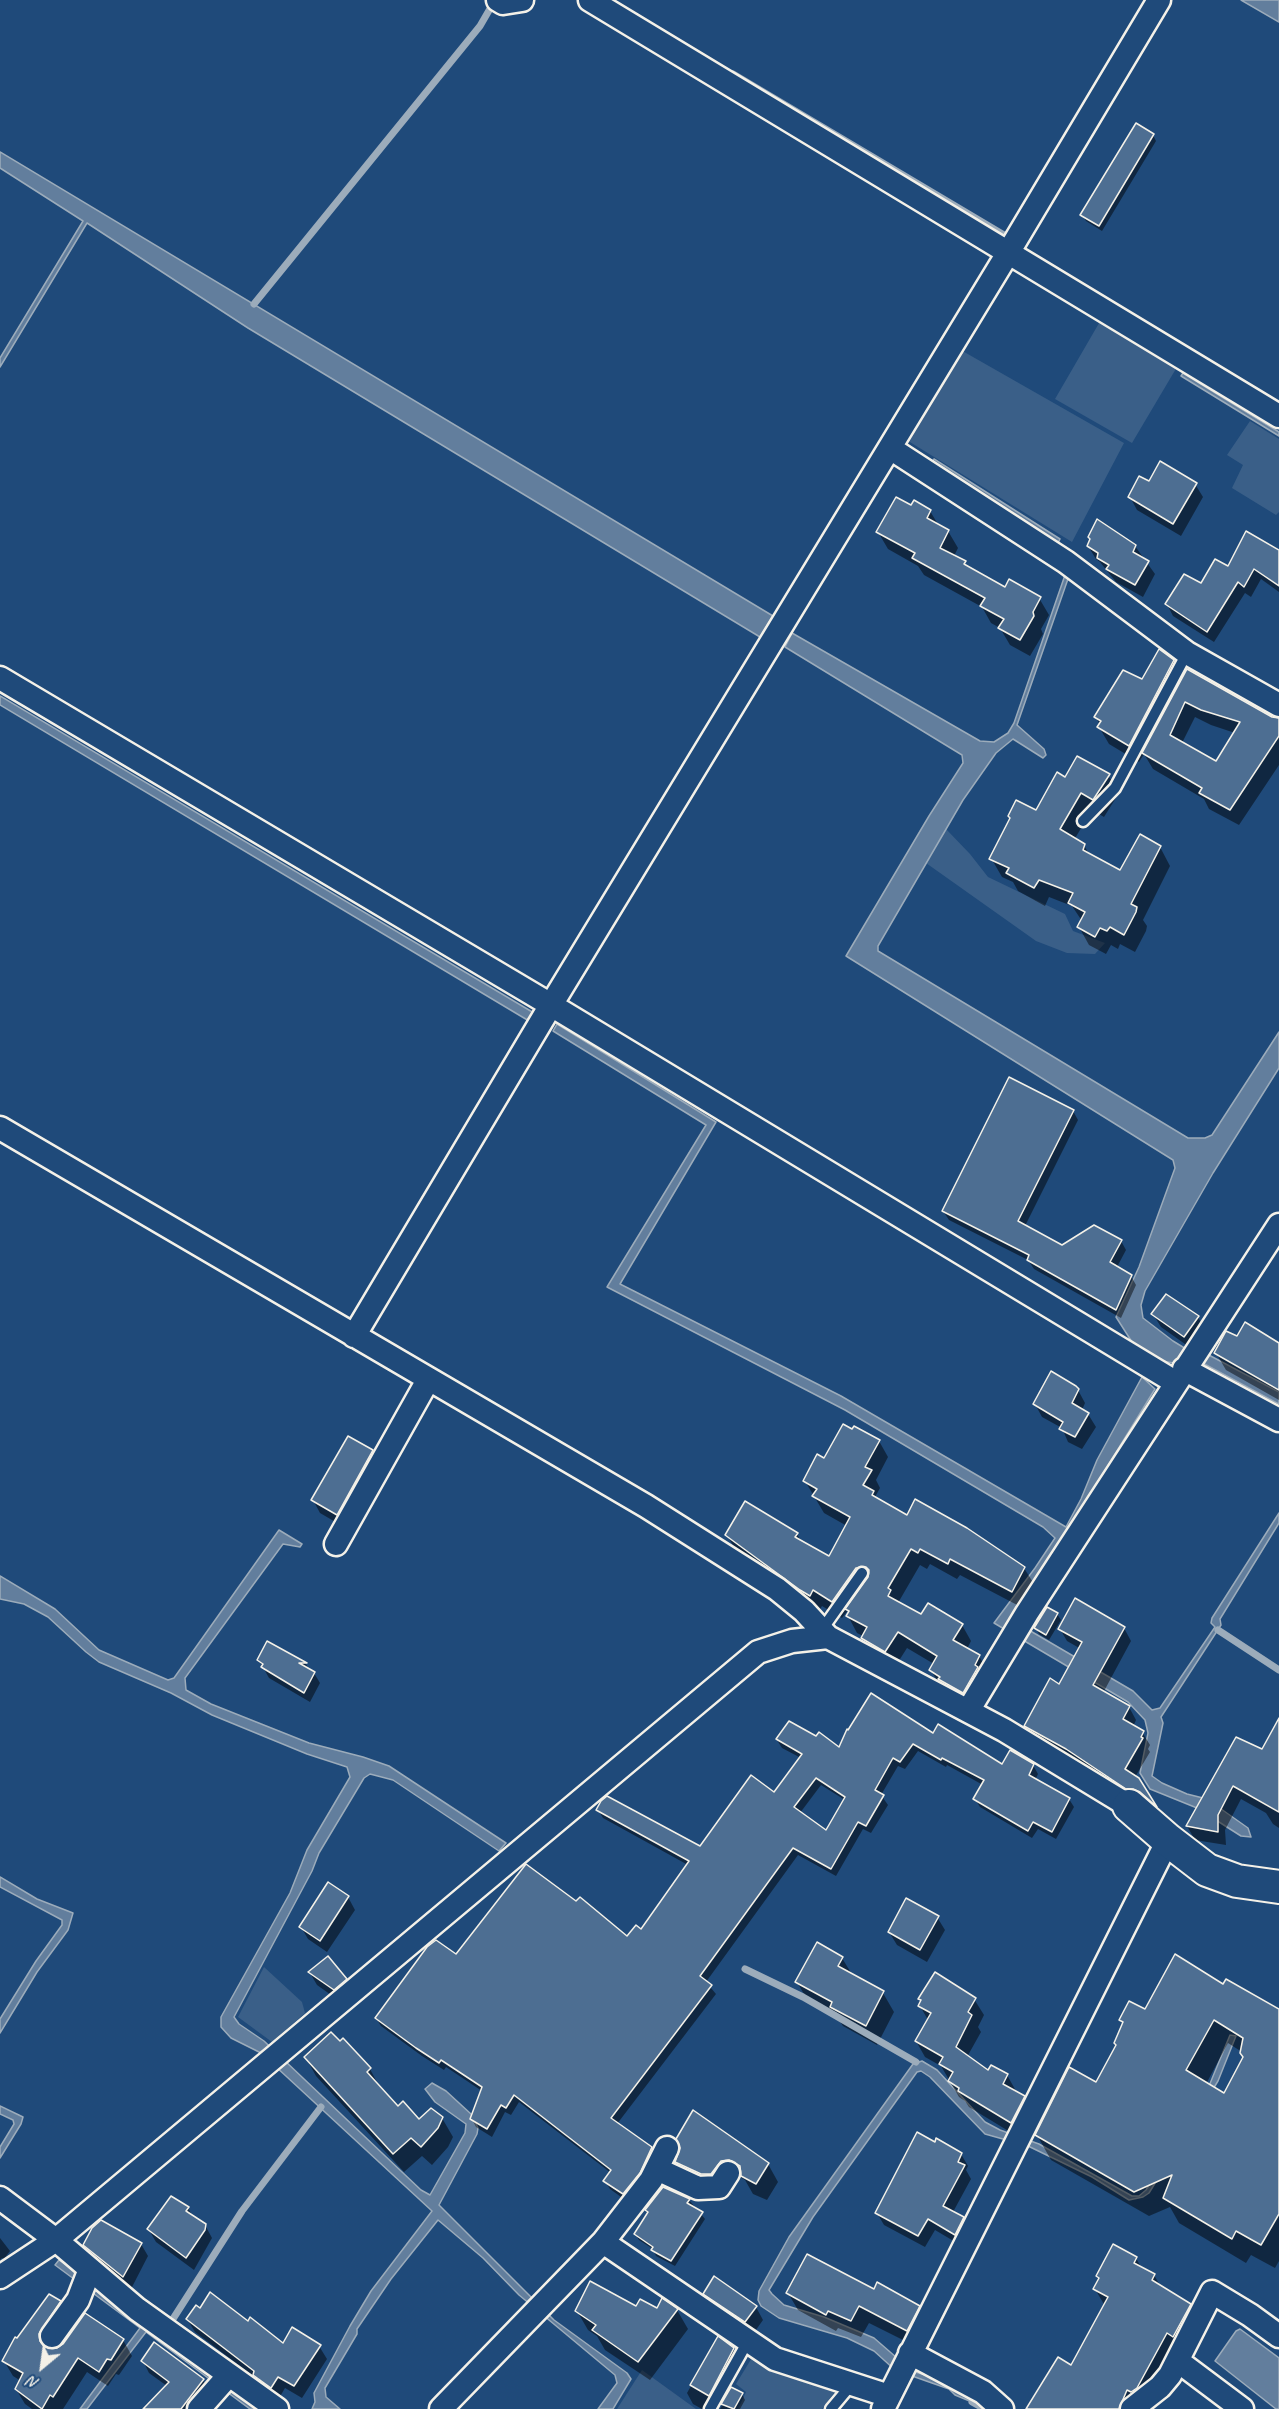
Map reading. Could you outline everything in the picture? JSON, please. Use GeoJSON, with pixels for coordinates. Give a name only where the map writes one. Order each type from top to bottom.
{"type":"FeatureCollection","features":[{"type":"Feature","properties":{"kind":"street"},"geometry":{"type":"LineString","coordinates":[[498,0],[503,3],[522,0]]}},
{"type":"Feature","properties":{"kind":"street"},"geometry":{"type":"LineString","coordinates":[[590,0],[1279,416]]}},
{"type":"Feature","properties":{"kind":"street"},"geometry":{"type":"LineString","coordinates":[[354,1336],[551,1005],[1159,0]]}},
{"type":"Feature","properties":{"kind":"street"},"geometry":{"type":"LineString","coordinates":[[890,448],[1066,562],[1187,653],[1279,705]]}},
{"type":"Feature","properties":{"kind":"street"},"geometry":{"type":"LineString","coordinates":[[0,678],[1180,1376],[1279,1420]]}},
{"type":"Feature","properties":{"kind":"street"},"geometry":{"type":"LineString","coordinates":[[0,1128],[646,1506],[777,1589],[804,1611],[825,1634],[968,1711],[1129,1806],[1207,1870],[1237,1881],[1279,1887]]}},
{"type":"Feature","properties":{"kind":"street"},"geometry":{"type":"LineString","coordinates":[[968,1711],[1027,1613],[1279,1225]]}},
{"type":"Feature","properties":{"kind":"street"},"geometry":{"type":"LineString","coordinates":[[336,1544],[428,1380]]}},
{"type":"Feature","properties":{"kind":"street"},"geometry":{"type":"LineString","coordinates":[[0,2277],[56,2240],[758,1652],[792,1641],[825,1634]]}},
{"type":"Feature","properties":{"kind":"street"},"geometry":{"type":"LineString","coordinates":[[603,2242],[775,2359],[852,2384],[886,2402],[1168,1840]]}},
{"type":"Feature","properties":{"kind":"street"},"geometry":{"type":"LineString","coordinates":[[441,2409],[603,2242],[651,2180],[667,2148]]}},
{"type":"Feature","properties":{"kind":"street"},"geometry":{"type":"LineString","coordinates":[[657,2169],[698,2188],[719,2187],[728,2174]]}},
{"type":"Feature","properties":{"kind":"street"},"geometry":{"type":"LineString","coordinates":[[0,2198],[56,2240],[137,2309],[277,2409]]}},
{"type":"Feature","properties":{"kind":"street"},"geometry":{"type":"LineString","coordinates":[[52,2336],[78,2300],[90,2270]]}},
{"type":"Feature","properties":{"kind":"street"},"geometry":{"type":"LineString","coordinates":[[1132,2409],[1160,2387],[1178,2361],[1212,2292],[1279,2336]]}},
{"type":"Feature","properties":{"kind":"street"},"geometry":{"type":"LineString","coordinates":[[910,2353],[983,2392],[1002,2409]]}},
{"type":"Feature","properties":{"kind":"street"},"geometry":{"type":"LineString","coordinates":[[1178,2361],[1242,2409]]}},
{"type":"Feature","properties":{"kind":"street"},"geometry":{"type":"LineString","coordinates":[[200,2409],[230,2375]]}},
{"type":"Feature","properties":{"kind":"lane"},"geometry":{"type":"LineString","coordinates":[[1083,821],[1115,788],[1187,653]]}},
{"type":"Feature","properties":{"kind":"lane"},"geometry":{"type":"LineString","coordinates":[[825,1634],[862,1573]]}},
{"type":"Feature","properties":{"kind":"lane"},"geometry":{"type":"LineString","coordinates":[[710,2409],[748,2341]]}},
{"type":"Feature","properties":{"kind":"lane"},"geometry":{"type":"LineString","coordinates":[[831,2409],[852,2384]]}},
{"type":"Feature","properties":{"kind":"shaded area"},"geometry":{"type":"Polygon","coordinates":[[[1241,0],[1279,0],[1279,22],[1241,0]]]}},
{"type":"Feature","properties":{"kind":"shaded area"},"geometry":{"type":"Polygon","coordinates":[[[0,152],[773,616],[760,637],[248,328],[87,223],[0,367],[0,358],[83,221],[0,168],[0,152]]]}},
{"type":"Feature","properties":{"kind":"shaded area"},"geometry":{"type":"Polygon","coordinates":[[[1102,318],[1177,367],[1132,443],[1055,399],[1102,318]]]}},
{"type":"Feature","properties":{"kind":"shaded area"},"geometry":{"type":"Polygon","coordinates":[[[959,349],[1124,443],[1072,542],[905,439],[959,349]]]}},
{"type":"Feature","properties":{"kind":"shaded area"},"geometry":{"type":"Polygon","coordinates":[[[1183,373],[1279,432],[1279,436],[1181,376],[1183,373]]]}},
{"type":"Feature","properties":{"kind":"shaded area"},"geometry":{"type":"Polygon","coordinates":[[[1250,421],[1279,439],[1279,512],[1276,515],[1232,488],[1243,465],[1227,455],[1250,421]]]}},
{"type":"Feature","properties":{"kind":"shaded area"},"geometry":{"type":"Polygon","coordinates":[[[934,459],[1060,539],[1057,545],[930,465],[934,459]]]}},
{"type":"Feature","properties":{"kind":"shaded area"},"geometry":{"type":"Polygon","coordinates":[[[1065,575],[1069,576],[1017,725],[1044,749],[1046,755],[1043,758],[1013,739],[996,753],[963,800],[878,946],[878,951],[1188,1138],[1205,1138],[1212,1135],[1279,1032],[1279,1068],[1213,1173],[1145,1291],[1141,1305],[1143,1318],[1173,1341],[1191,1352],[1205,1353],[1279,1392],[1279,1404],[1184,1353],[1178,1364],[1158,1360],[1132,1342],[1116,1317],[1139,1267],[1175,1168],[1173,1160],[846,956],[963,763],[962,755],[785,647],[792,633],[980,741],[994,742],[1008,733],[1014,723],[1065,575]]]}},
{"type":"Feature","properties":{"kind":"shaded area"},"geometry":{"type":"Polygon","coordinates":[[[0,696],[534,1013],[529,1021],[0,705],[0,696]]]}},
{"type":"Feature","properties":{"kind":"shaded area"},"geometry":{"type":"Polygon","coordinates":[[[946,829],[988,877],[1065,914],[1073,931],[1105,943],[1095,954],[1067,953],[1036,941],[926,863],[946,829]]]}},
{"type":"Feature","properties":{"kind":"shaded area"},"geometry":{"type":"Polygon","coordinates":[[[557,1024],[716,1122],[620,1284],[841,1396],[1066,1527],[1081,1499],[1097,1460],[1142,1377],[1155,1389],[1085,1503],[1056,1556],[1010,1619],[1133,1691],[1152,1710],[1160,1708],[1215,1627],[1211,1623],[1212,1618],[1279,1513],[1279,1523],[1220,1619],[1221,1625],[1161,1717],[1163,1723],[1152,1776],[1187,1794],[1207,1799],[1248,1828],[1251,1837],[1241,1836],[1197,1808],[1150,1789],[1140,1773],[1148,1733],[1145,1720],[1128,1702],[994,1623],[1055,1538],[1043,1527],[845,1410],[607,1287],[706,1125],[553,1031],[557,1024]]]}},
{"type":"Feature","properties":{"kind":"shaded area"},"geometry":{"type":"Polygon","coordinates":[[[279,1530],[302,1544],[300,1547],[283,1544],[185,1678],[186,1690],[211,1704],[309,1743],[389,1766],[506,1843],[499,1851],[393,1780],[370,1774],[364,1778],[319,1853],[312,1871],[234,2017],[239,2024],[264,2041],[421,2190],[430,2195],[465,2133],[466,2124],[435,2102],[425,2089],[432,2083],[446,2091],[471,2114],[478,2128],[477,2134],[439,2205],[554,2320],[627,2373],[631,2379],[613,2409],[598,2409],[617,2383],[615,2375],[519,2295],[483,2258],[438,2220],[391,2279],[357,2329],[357,2334],[325,2388],[326,2397],[340,2409],[312,2409],[315,2402],[314,2393],[371,2291],[432,2211],[261,2053],[231,2038],[221,2027],[221,2017],[290,1893],[307,1850],[350,1777],[347,1767],[307,1754],[212,1715],[171,1693],[99,1662],[48,1617],[24,1604],[0,1599],[0,1576],[55,1609],[99,1650],[168,1680],[174,1678],[279,1530]]]}},
{"type":"Feature","properties":{"kind":"shaded area"},"geometry":{"type":"Polygon","coordinates":[[[0,1877],[37,1899],[73,1913],[68,1930],[37,1972],[0,2033],[0,2019],[36,1961],[62,1925],[62,1920],[0,1887],[0,1877]]]}},
{"type":"Feature","properties":{"kind":"shaded area"},"geometry":{"type":"Polygon","coordinates":[[[264,1967],[302,2002],[305,2013],[272,2042],[238,2017],[264,1967]]]}},
{"type":"Feature","properties":{"kind":"shaded area"},"geometry":{"type":"Polygon","coordinates":[[[1230,2035],[1236,2036],[1218,2081],[1149,2193],[1143,2197],[1129,2200],[1092,2177],[1028,2146],[985,2134],[930,2077],[921,2071],[917,2072],[813,2217],[769,2290],[772,2294],[784,2305],[824,2317],[874,2338],[912,2371],[939,2379],[972,2398],[972,2402],[955,2395],[949,2389],[895,2370],[874,2351],[847,2338],[779,2318],[761,2306],[758,2300],[759,2291],[789,2237],[913,2064],[922,2061],[937,2070],[985,2122],[1039,2144],[1132,2196],[1139,2196],[1146,2190],[1209,2086],[1230,2035]]]}},
{"type":"Feature","properties":{"kind":"shaded area"},"geometry":{"type":"Polygon","coordinates":[[[0,2106],[23,2117],[0,2158],[0,2147],[14,2124],[13,2120],[0,2114],[0,2106]]]}},
{"type":"Feature","properties":{"kind":"shaded area"},"geometry":{"type":"Polygon","coordinates":[[[59,2260],[82,2274],[261,2409],[250,2409],[146,2332],[87,2409],[80,2409],[140,2328],[55,2265],[59,2260]]]}},
{"type":"Feature","properties":{"kind":"shaded area"},"geometry":{"type":"Polygon","coordinates":[[[1240,2329],[1279,2358],[1279,2409],[1215,2361],[1236,2331],[1240,2329]]]}},
{"type":"Feature","properties":{"kind":"shaded area"},"geometry":{"type":"Polygon","coordinates":[[[753,2356],[837,2389],[822,2409],[738,2409],[746,2392],[736,2384],[753,2356]]]}},
{"type":"Feature","properties":{"kind":"shaded area"},"geometry":{"type":"Polygon","coordinates":[[[642,2370],[696,2409],[617,2409],[642,2370]]]}},
{"type":"Feature","properties":{"kind":"building"},"geometry":{"type":"Polygon","coordinates":[[[1136,123],[1154,134],[1099,226],[1080,215],[1136,123]]]}},
{"type":"Feature","properties":{"kind":"building"},"geometry":{"type":"Polygon","coordinates":[[[1160,461],[1197,483],[1173,524],[1128,497],[1139,476],[1149,481],[1160,461]]]}},
{"type":"Feature","properties":{"kind":"building"},"geometry":{"type":"Polygon","coordinates":[[[896,497],[911,505],[914,500],[931,510],[927,518],[949,530],[940,548],[966,561],[964,564],[1005,587],[1009,579],[1041,597],[1033,612],[1034,616],[1020,640],[998,628],[1004,619],[980,606],[985,598],[912,558],[915,553],[876,532],[896,497]]]}},
{"type":"Feature","properties":{"kind":"building"},"geometry":{"type":"Polygon","coordinates":[[[1097,519],[1136,545],[1133,552],[1149,561],[1135,585],[1106,569],[1109,565],[1097,558],[1098,553],[1087,546],[1090,539],[1088,537],[1097,519]]]}},
{"type":"Feature","properties":{"kind":"building"},"geometry":{"type":"Polygon","coordinates":[[[1246,531],[1279,550],[1279,586],[1254,569],[1244,587],[1238,582],[1207,632],[1165,604],[1184,574],[1201,583],[1215,559],[1228,566],[1246,531]]]}},
{"type":"Feature","properties":{"kind":"building"},"geometry":{"type":"Polygon","coordinates":[[[1159,649],[1174,660],[1129,746],[1097,727],[1101,721],[1094,717],[1123,670],[1142,679],[1159,649]]]}},
{"type":"Feature","properties":{"kind":"building"},"geometry":{"type":"Polygon","coordinates":[[[1187,669],[1272,717],[1279,718],[1279,736],[1230,810],[1199,793],[1202,788],[1142,753],[1187,669]],[[1185,702],[1170,735],[1216,761],[1240,722],[1201,710],[1185,702]]]}},
{"type":"Feature","properties":{"kind":"building"},"geometry":{"type":"Polygon","coordinates":[[[1077,756],[1110,774],[1093,800],[1081,793],[1060,829],[1085,844],[1083,850],[1120,870],[1140,834],[1161,846],[1131,904],[1137,907],[1136,912],[1124,935],[1110,927],[1107,931],[1100,928],[1095,937],[1077,927],[1085,912],[1068,903],[1073,893],[1039,880],[1034,888],[1006,873],[1009,868],[989,859],[1010,818],[1008,816],[1016,800],[1036,810],[1057,772],[1065,777],[1077,756]]]}},
{"type":"Feature","properties":{"kind":"building"},"geometry":{"type":"Polygon","coordinates":[[[1009,1077],[1074,1110],[1018,1221],[1062,1245],[1094,1225],[1122,1240],[1110,1262],[1132,1275],[1116,1310],[1027,1260],[1029,1255],[942,1211],[1009,1077]]]}},
{"type":"Feature","properties":{"kind":"building"},"geometry":{"type":"Polygon","coordinates":[[[1166,1294],[1199,1316],[1184,1337],[1151,1314],[1166,1294]]]}},
{"type":"Feature","properties":{"kind":"building"},"geometry":{"type":"Polygon","coordinates":[[[1245,1322],[1279,1343],[1279,1390],[1214,1353],[1226,1331],[1237,1336],[1245,1322]]]}},
{"type":"Feature","properties":{"kind":"building"},"geometry":{"type":"Polygon","coordinates":[[[1051,1371],[1079,1389],[1072,1403],[1089,1413],[1075,1437],[1059,1429],[1063,1422],[1033,1404],[1051,1371]]]}},
{"type":"Feature","properties":{"kind":"building"},"geometry":{"type":"Polygon","coordinates":[[[843,1424],[852,1429],[854,1426],[880,1440],[865,1467],[872,1470],[863,1485],[874,1491],[872,1495],[907,1515],[915,1499],[967,1528],[1025,1567],[1012,1592],[950,1559],[948,1564],[920,1549],[918,1553],[911,1549],[888,1588],[891,1590],[888,1596],[921,1614],[928,1603],[963,1624],[953,1640],[980,1655],[975,1665],[978,1667],[963,1693],[938,1679],[940,1677],[929,1670],[937,1656],[898,1632],[885,1652],[861,1638],[867,1627],[846,1616],[849,1611],[845,1609],[868,1577],[869,1570],[866,1567],[856,1568],[832,1602],[813,1590],[810,1596],[800,1590],[725,1535],[745,1501],[798,1533],[795,1537],[829,1556],[850,1517],[812,1496],[817,1489],[803,1481],[817,1454],[824,1458],[843,1424]]]}},
{"type":"Feature","properties":{"kind":"building"},"geometry":{"type":"Polygon","coordinates":[[[348,1436],[373,1450],[337,1515],[311,1500],[348,1436]]]}},
{"type":"Feature","properties":{"kind":"building"},"geometry":{"type":"Polygon","coordinates":[[[1075,1598],[1125,1627],[1093,1685],[1130,1706],[1123,1719],[1144,1731],[1141,1737],[1143,1738],[1125,1769],[1139,1778],[1157,1807],[1140,1792],[1126,1789],[1066,1749],[1024,1726],[1050,1678],[1059,1684],[1082,1642],[1058,1629],[1075,1598]]]}},
{"type":"Feature","properties":{"kind":"building"},"geometry":{"type":"Polygon","coordinates":[[[1047,1607],[1058,1613],[1046,1635],[1034,1628],[1047,1607]]]}},
{"type":"Feature","properties":{"kind":"building"},"geometry":{"type":"Polygon","coordinates":[[[267,1641],[307,1663],[299,1663],[315,1672],[304,1693],[261,1667],[263,1664],[257,1660],[267,1641]]]}},
{"type":"Feature","properties":{"kind":"building"},"geometry":{"type":"Polygon","coordinates":[[[871,1693],[933,1733],[938,1724],[1002,1764],[1010,1750],[1034,1764],[1029,1775],[1070,1798],[1052,1832],[1033,1822],[1028,1831],[973,1799],[984,1780],[913,1744],[900,1762],[893,1758],[875,1790],[884,1795],[866,1826],[858,1822],[831,1869],[793,1848],[700,1976],[712,1985],[611,2118],[652,2147],[640,2173],[623,2194],[603,2181],[611,2170],[514,2095],[506,2108],[501,2105],[487,2129],[470,2119],[482,2087],[441,2060],[439,2063],[375,2018],[427,1947],[436,1940],[456,1954],[526,1864],[576,1901],[580,1897],[627,1936],[636,1925],[641,1929],[689,1861],[596,1810],[607,1796],[700,1846],[751,1775],[774,1792],[802,1754],[776,1739],[789,1721],[816,1736],[819,1732],[839,1747],[871,1693]],[[816,1778],[794,1807],[826,1830],[845,1797],[816,1778]]]}},
{"type":"Feature","properties":{"kind":"building"},"geometry":{"type":"Polygon","coordinates":[[[1279,1718],[1279,1812],[1233,1786],[1218,1815],[1218,1832],[1186,1826],[1236,1737],[1262,1749],[1279,1718]]]}},
{"type":"Feature","properties":{"kind":"building"},"geometry":{"type":"Polygon","coordinates":[[[328,1882],[349,1896],[320,1941],[299,1927],[328,1882]]]}},
{"type":"Feature","properties":{"kind":"building"},"geometry":{"type":"Polygon","coordinates":[[[906,1898],[939,1916],[920,1950],[888,1932],[906,1898]]]}},
{"type":"Feature","properties":{"kind":"building"},"geometry":{"type":"Polygon","coordinates":[[[817,1942],[843,1957],[838,1966],[884,1991],[866,2026],[830,2007],[832,2002],[795,1982],[817,1942]]]}},
{"type":"Feature","properties":{"kind":"building"},"geometry":{"type":"Polygon","coordinates":[[[1175,1954],[1223,1984],[1226,1979],[1279,2009],[1279,2214],[1261,2245],[1236,2231],[1232,2239],[1163,2198],[1172,2175],[1134,2192],[1035,2135],[1069,2067],[1096,2082],[1116,2045],[1114,2043],[1123,2022],[1119,2020],[1129,2001],[1145,2009],[1175,1954]],[[1214,2020],[1186,2070],[1224,2093],[1243,2057],[1240,2053],[1243,2038],[1214,2020]]]}},
{"type":"Feature","properties":{"kind":"building"},"geometry":{"type":"Polygon","coordinates":[[[328,1956],[347,1979],[334,1990],[308,1972],[328,1956]]]}},
{"type":"Feature","properties":{"kind":"building"},"geometry":{"type":"Polygon","coordinates":[[[935,1972],[976,1998],[968,2012],[972,2015],[956,2047],[988,2070],[991,2065],[1008,2074],[1003,2084],[1025,2096],[1011,2123],[958,2091],[959,2088],[948,2081],[953,2072],[939,2064],[943,2057],[915,2041],[931,2013],[918,2006],[921,2000],[918,1999],[935,1972]]]}},
{"type":"Feature","properties":{"kind":"building"},"geometry":{"type":"Polygon","coordinates":[[[331,2032],[340,2041],[343,2038],[371,2068],[367,2072],[398,2106],[403,2101],[419,2119],[431,2108],[443,2117],[438,2128],[421,2147],[411,2138],[393,2154],[304,2057],[331,2032]]]}},
{"type":"Feature","properties":{"kind":"building"},"geometry":{"type":"Polygon","coordinates":[[[693,2110],[769,2163],[756,2184],[741,2176],[740,2166],[729,2160],[721,2161],[711,2174],[701,2174],[675,2162],[680,2148],[676,2139],[693,2110]]]}},
{"type":"Feature","properties":{"kind":"building"},"geometry":{"type":"Polygon","coordinates":[[[917,2132],[935,2142],[936,2138],[962,2153],[958,2162],[965,2165],[943,2206],[964,2217],[955,2235],[928,2219],[918,2236],[875,2213],[917,2132]]]}},
{"type":"Feature","properties":{"kind":"building"},"geometry":{"type":"Polygon","coordinates":[[[663,2187],[690,2199],[687,2203],[703,2212],[671,2261],[651,2250],[653,2247],[634,2234],[648,2212],[645,2210],[663,2187]]]}},
{"type":"Feature","properties":{"kind":"building"},"geometry":{"type":"Polygon","coordinates":[[[171,2196],[189,2207],[186,2211],[206,2224],[205,2230],[186,2258],[147,2229],[171,2196]]]}},
{"type":"Feature","properties":{"kind":"building"},"geometry":{"type":"Polygon","coordinates":[[[101,2220],[142,2243],[123,2277],[83,2245],[92,2228],[101,2220]]]}},
{"type":"Feature","properties":{"kind":"building"},"geometry":{"type":"Polygon","coordinates":[[[1113,2244],[1137,2257],[1134,2263],[1155,2274],[1152,2280],[1191,2304],[1173,2337],[1167,2333],[1137,2388],[1131,2392],[1127,2390],[1119,2409],[1026,2409],[1058,2357],[1071,2365],[1108,2297],[1093,2289],[1099,2278],[1096,2276],[1113,2244]]]}},
{"type":"Feature","properties":{"kind":"building"},"geometry":{"type":"Polygon","coordinates":[[[807,2254],[874,2289],[877,2282],[920,2306],[907,2331],[859,2306],[851,2321],[828,2311],[826,2315],[786,2293],[807,2254]]]}},
{"type":"Feature","properties":{"kind":"building"},"geometry":{"type":"Polygon","coordinates":[[[714,2276],[757,2306],[745,2322],[703,2294],[714,2276]]]}},
{"type":"Feature","properties":{"kind":"building"},"geometry":{"type":"Polygon","coordinates":[[[590,2281],[636,2306],[640,2299],[657,2308],[662,2298],[678,2309],[638,2362],[592,2330],[596,2325],[575,2311],[590,2281]]]}},
{"type":"Feature","properties":{"kind":"building"},"geometry":{"type":"Polygon","coordinates":[[[210,2292],[248,2321],[250,2317],[283,2343],[292,2327],[321,2345],[294,2386],[278,2377],[271,2388],[253,2375],[254,2371],[186,2319],[196,2305],[200,2308],[210,2292]]]}},
{"type":"Feature","properties":{"kind":"building"},"geometry":{"type":"Polygon","coordinates":[[[49,2294],[61,2301],[39,2334],[40,2341],[45,2347],[57,2348],[63,2344],[85,2313],[124,2339],[111,2360],[107,2359],[99,2372],[78,2358],[53,2397],[50,2395],[42,2409],[15,2389],[23,2373],[2,2361],[15,2337],[17,2338],[49,2294]]]}},
{"type":"Feature","properties":{"kind":"building"},"geometry":{"type":"Polygon","coordinates":[[[718,2336],[734,2348],[709,2396],[690,2385],[718,2336]]]}},
{"type":"Feature","properties":{"kind":"building"},"geometry":{"type":"Polygon","coordinates":[[[154,2342],[204,2379],[181,2409],[143,2409],[169,2382],[141,2361],[154,2342]]]}},
{"type":"Feature","properties":{"kind":"building"},"geometry":{"type":"Polygon","coordinates":[[[731,2387],[743,2393],[734,2409],[721,2404],[731,2387]]]}},
{"type":"Feature","properties":{"kind":"waterway"},"geometry":{"type":"LineString","coordinates":[[254,304],[480,26],[491,7]]}},
{"type":"Feature","properties":{"kind":"waterway"},"geometry":{"type":"LineString","coordinates":[[733,74],[1004,235]]}},
{"type":"Feature","properties":{"kind":"waterway"},"geometry":{"type":"LineString","coordinates":[[1218,1630],[1279,1670]]}},
{"type":"Feature","properties":{"kind":"waterway"},"geometry":{"type":"LineString","coordinates":[[745,1969],[803,1997],[916,2062]]}},
{"type":"Feature","properties":{"kind":"waterway"},"geometry":{"type":"LineString","coordinates":[[171,2322],[242,2211],[321,2107]]}},
{"type":"Feature","properties":{"kind":"waterway"},"geometry":{"type":"LineString","coordinates":[[972,2402],[985,2409]]}}]}
